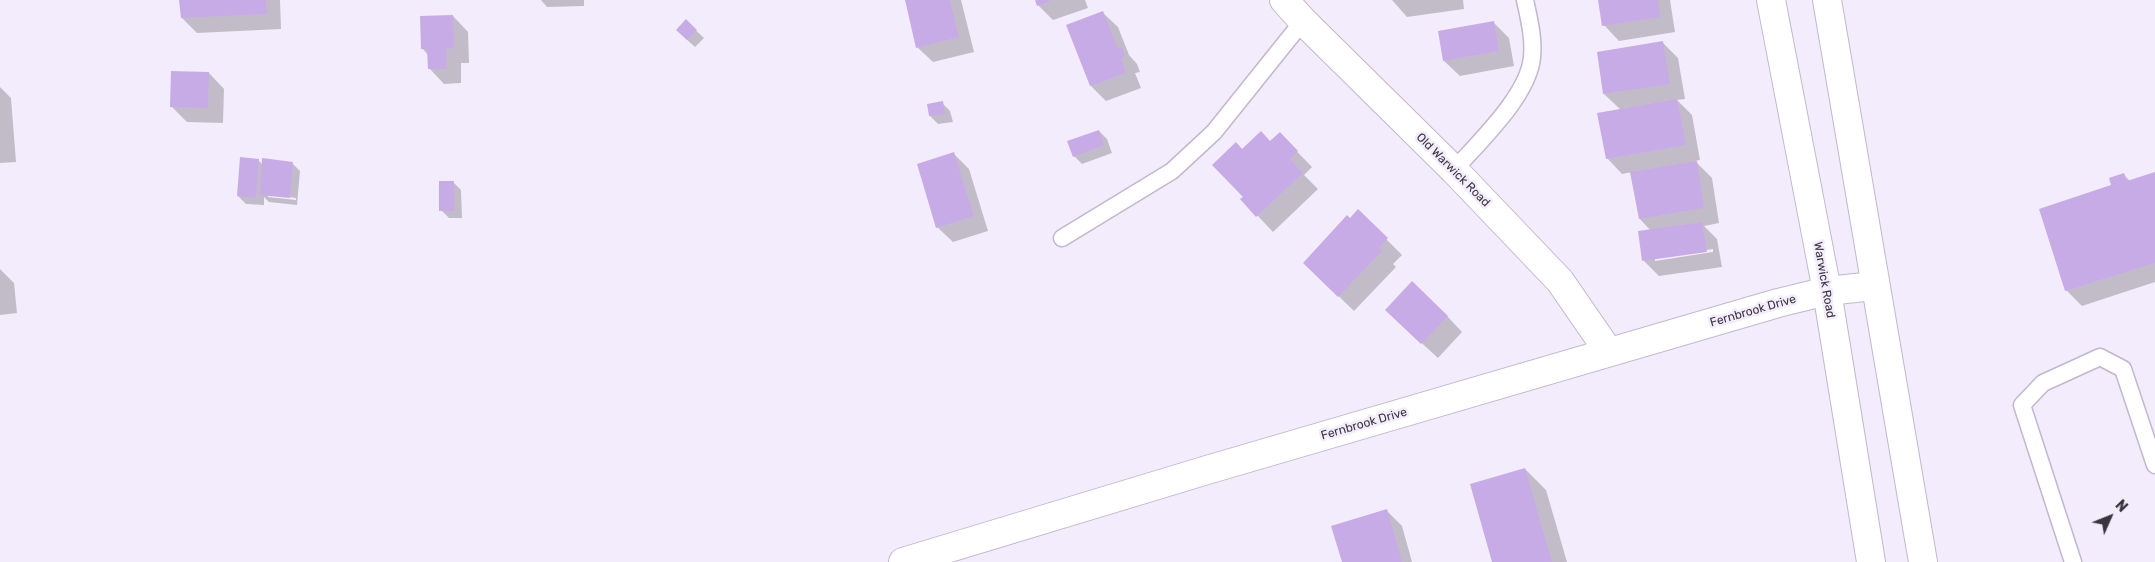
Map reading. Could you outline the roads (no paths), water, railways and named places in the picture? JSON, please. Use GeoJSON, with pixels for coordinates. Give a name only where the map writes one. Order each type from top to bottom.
{"type":"FeatureCollection","features":[{"type":"Feature","properties":{"kind":"street","name":"Old Warwick Road"},"geometry":{"type":"LineString","coordinates":[[1284,0],[1302,21],[1454,170],[1560,281],[1609,352]]}},
{"type":"Feature","properties":{"kind":"street","name":"Warwick Road"},"geometry":{"type":"LineString","coordinates":[[1772,0],[1827,291],[1871,562]]}},
{"type":"Feature","properties":{"kind":"street"},"geometry":{"type":"LineString","coordinates":[[1827,0],[1874,286],[1923,562]]}},
{"type":"Feature","properties":{"kind":"street","name":"Fernbrook Drive"},"geometry":{"type":"LineString","coordinates":[[903,562],[1609,352],[1827,291],[1874,286]]}},
{"type":"Feature","properties":{"kind":"lane"},"geometry":{"type":"LineString","coordinates":[[1454,170],[1509,105],[1527,79],[1532,58],[1532,35],[1525,0]]}},
{"type":"Feature","properties":{"kind":"lane"},"geometry":{"type":"LineString","coordinates":[[1062,238],[1172,172],[1214,132],[1302,21]]}},
{"type":"Feature","properties":{"kind":"lane"},"geometry":{"type":"LineString","coordinates":[[2073,562],[2022,405],[2043,383],[2100,357],[2123,369],[2155,465]]}}]}
